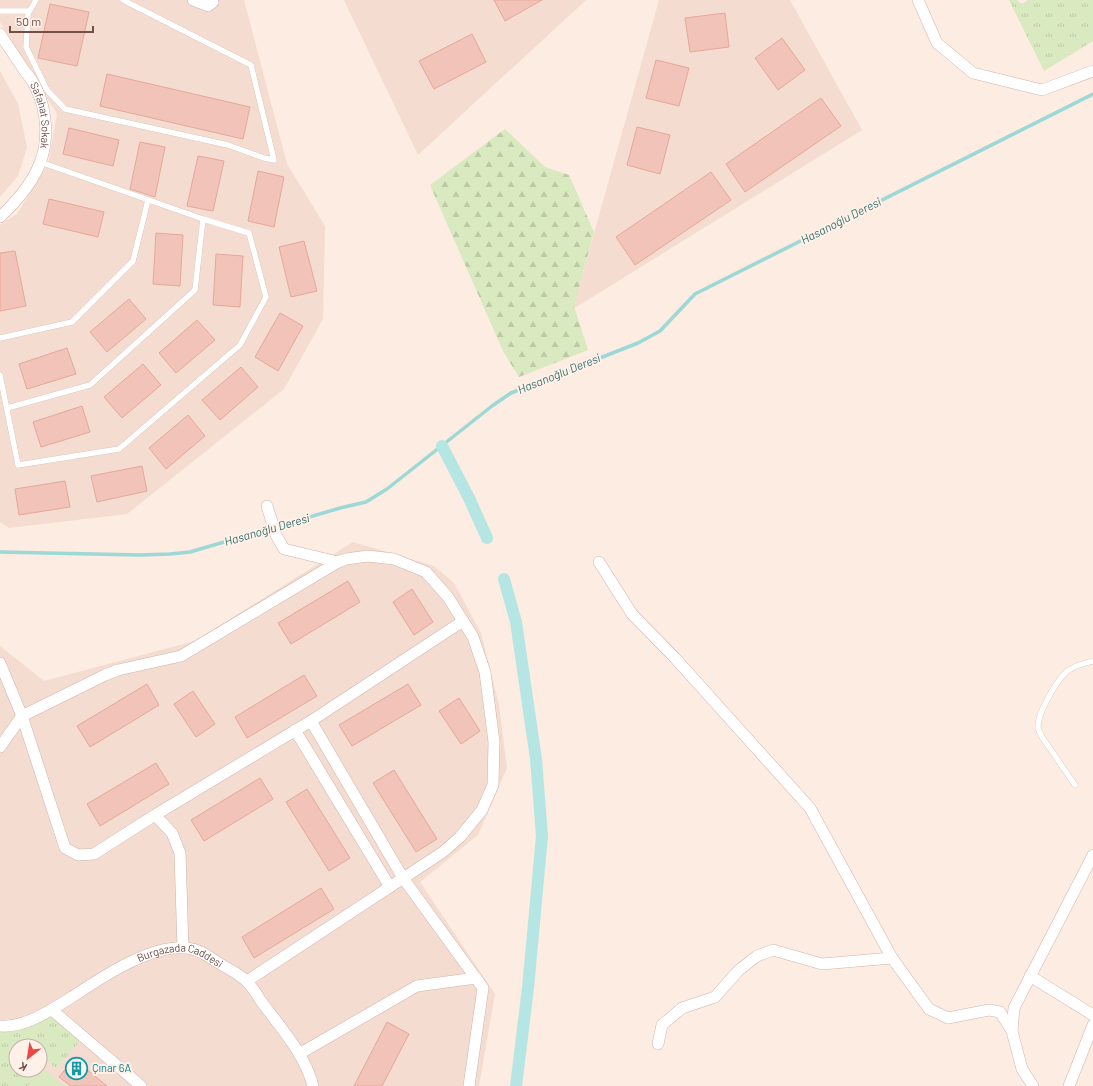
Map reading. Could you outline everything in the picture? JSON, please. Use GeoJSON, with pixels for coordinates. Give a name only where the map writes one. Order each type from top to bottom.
{"type":"FeatureCollection","features":[{"type":"Feature","properties":{"kind":"street"},"geometry":{"type":"LineString","coordinates":[[193,0],[208,6],[213,2],[212,0]]}},
{"type":"Feature","properties":{"kind":"street"},"geometry":{"type":"LineString","coordinates":[[918,0],[937,43],[973,73],[1042,90],[1093,71]]}},
{"type":"Feature","properties":{"kind":"street","name":"Safahat Sokak"},"geometry":{"type":"LineString","coordinates":[[0,34],[36,87],[42,102],[45,138],[40,162],[24,191],[15,203],[0,217]]}},
{"type":"Feature","properties":{"kind":"street"},"geometry":{"type":"LineString","coordinates":[[267,506],[276,534],[284,549],[338,562]]}},
{"type":"Feature","properties":{"kind":"street"},"geometry":{"type":"LineString","coordinates":[[0,748],[22,716],[105,674],[181,656],[338,562],[346,559],[368,556],[394,559],[426,572],[448,597],[473,637],[485,672],[494,742],[493,785],[482,810],[460,837],[443,852],[247,981]]}},
{"type":"Feature","properties":{"kind":"street"},"geometry":{"type":"LineString","coordinates":[[599,562],[632,614],[676,658],[810,808],[892,958],[929,1009],[948,1018],[989,1010],[1000,1012],[1012,1031],[1022,1068],[1033,1086]]}},
{"type":"Feature","properties":{"kind":"street"},"geometry":{"type":"LineString","coordinates":[[0,664],[22,716],[65,848],[78,855],[94,854],[155,815],[310,721],[463,621]]}},
{"type":"Feature","properties":{"kind":"street"},"geometry":{"type":"LineString","coordinates":[[310,721],[403,878],[483,988],[469,1086]]}},
{"type":"Feature","properties":{"kind":"street"},"geometry":{"type":"LineString","coordinates":[[295,730],[390,887]]}},
{"type":"Feature","properties":{"kind":"street"},"geometry":{"type":"LineString","coordinates":[[155,815],[172,834],[180,853],[183,948]]}},
{"type":"Feature","properties":{"kind":"street"},"geometry":{"type":"LineString","coordinates":[[1012,1031],[1014,1008],[1093,855]]}},
{"type":"Feature","properties":{"kind":"street","name":"Burgazada Caddesi"},"geometry":{"type":"LineString","coordinates":[[0,1026],[9,1027],[52,1010],[88,986],[130,962],[173,948],[188,948],[204,954],[247,981],[299,1054],[313,1086]]}},
{"type":"Feature","properties":{"kind":"street"},"geometry":{"type":"LineString","coordinates":[[658,1044],[662,1025],[682,1008],[715,997],[739,970],[757,956],[773,950],[822,964],[892,958]]}},
{"type":"Feature","properties":{"kind":"street"},"geometry":{"type":"LineString","coordinates":[[1030,976],[1093,1015]]}},
{"type":"Feature","properties":{"kind":"street"},"geometry":{"type":"LineString","coordinates":[[299,1054],[417,986],[476,978]]}},
{"type":"Feature","properties":{"kind":"street"},"geometry":{"type":"LineString","coordinates":[[52,1010],[141,1086]]}},
{"type":"Feature","properties":{"kind":"street"},"geometry":{"type":"LineString","coordinates":[[1069,1086],[1093,1025]]}},
{"type":"Feature","properties":{"kind":"lane"},"geometry":{"type":"LineString","coordinates":[[36,0],[28,14],[26,47],[46,90],[64,109],[228,145],[274,160],[251,65],[123,0]]}},
{"type":"Feature","properties":{"kind":"lane"},"geometry":{"type":"LineString","coordinates":[[0,11],[29,11],[28,14]]}},
{"type":"Feature","properties":{"kind":"lane"},"geometry":{"type":"LineString","coordinates":[[0,375],[18,465],[119,449],[240,345],[266,297],[249,233],[148,200],[40,162]]}},
{"type":"Feature","properties":{"kind":"lane"},"geometry":{"type":"LineString","coordinates":[[0,338],[72,322],[133,261],[148,200]]}},
{"type":"Feature","properties":{"kind":"lane"},"geometry":{"type":"LineString","coordinates":[[6,408],[90,385],[195,290],[203,218]]}},
{"type":"Feature","properties":{"kind":"lane"},"geometry":{"type":"LineString","coordinates":[[1075,785],[1042,737],[1038,728],[1040,714],[1059,680],[1069,670],[1093,661]]}},
{"type":"Feature","properties":{"kind":"shaded area"},"geometry":{"type":"Polygon","coordinates":[[[0,0],[244,0],[287,164],[325,226],[323,319],[284,389],[127,514],[9,528],[0,522],[0,225],[17,214],[48,164],[57,114],[0,22],[0,0]]]}},
{"type":"Feature","properties":{"kind":"shaded area"},"geometry":{"type":"Polygon","coordinates":[[[344,0],[586,0],[418,155],[344,0]]]}},
{"type":"Feature","properties":{"kind":"shaded area"},"geometry":{"type":"Polygon","coordinates":[[[659,0],[790,0],[862,130],[573,309],[659,0]]]}},
{"type":"Feature","properties":{"kind":"shaded area"},"geometry":{"type":"Polygon","coordinates":[[[0,71],[18,104],[27,147],[18,176],[0,197],[0,71]]]}},
{"type":"Feature","properties":{"kind":"shaded area"},"geometry":{"type":"Polygon","coordinates":[[[353,542],[434,566],[454,583],[481,633],[499,705],[507,768],[478,835],[420,882],[495,994],[479,1086],[0,1086],[0,646],[44,681],[195,641],[353,542]]]}},
{"type":"Feature","properties":{"kind":"green space"},"geometry":{"type":"Polygon","coordinates":[[[1009,0],[1017,0],[1020,3],[1024,3],[1028,0],[1093,0],[1093,41],[1044,71],[1009,0]]]}},
{"type":"Feature","properties":{"kind":"green space"},"geometry":{"type":"Polygon","coordinates":[[[505,129],[545,167],[569,175],[594,232],[574,306],[588,350],[519,377],[503,351],[430,185],[505,129]]]}},
{"type":"Feature","properties":{"kind":"green space"},"geometry":{"type":"Polygon","coordinates":[[[52,1010],[84,1037],[56,1068],[48,1062],[48,1038],[8,1038],[8,1078],[34,1078],[28,1086],[0,1086],[0,1026],[52,1010]]]}},
{"type":"Feature","properties":{"kind":"green space"},"geometry":{"type":"Polygon","coordinates":[[[48,1072],[64,1086],[28,1086],[35,1078],[48,1078],[48,1072]]]}},
{"type":"Feature","properties":{"kind":"building"},"geometry":{"type":"Polygon","coordinates":[[[494,0],[542,0],[505,21],[494,0]]]}},
{"type":"Feature","properties":{"kind":"building"},"geometry":{"type":"Polygon","coordinates":[[[50,4],[89,12],[77,66],[38,58],[50,4]]]}},
{"type":"Feature","properties":{"kind":"building"},"geometry":{"type":"Polygon","coordinates":[[[725,13],[729,47],[690,52],[685,18],[725,13]]]}},
{"type":"Feature","properties":{"kind":"building"},"geometry":{"type":"Polygon","coordinates":[[[472,34],[486,62],[434,89],[419,61],[472,34]]]}},
{"type":"Feature","properties":{"kind":"building"},"geometry":{"type":"Polygon","coordinates":[[[782,38],[805,70],[778,90],[755,58],[782,38]]]}},
{"type":"Feature","properties":{"kind":"building"},"geometry":{"type":"Polygon","coordinates":[[[656,60],[689,68],[679,106],[646,98],[656,60]]]}},
{"type":"Feature","properties":{"kind":"building"},"geometry":{"type":"Polygon","coordinates":[[[107,74],[250,107],[243,139],[100,106],[107,74]]]}},
{"type":"Feature","properties":{"kind":"building"},"geometry":{"type":"Polygon","coordinates":[[[821,98],[841,126],[745,192],[726,164],[821,98]]]}},
{"type":"Feature","properties":{"kind":"building"},"geometry":{"type":"Polygon","coordinates":[[[637,127],[670,135],[660,174],[627,165],[637,127]]]}},
{"type":"Feature","properties":{"kind":"building"},"geometry":{"type":"Polygon","coordinates":[[[69,128],[119,140],[113,166],[63,154],[69,128]]]}},
{"type":"Feature","properties":{"kind":"building"},"geometry":{"type":"Polygon","coordinates":[[[140,142],[165,147],[155,197],[130,189],[140,142]]]}},
{"type":"Feature","properties":{"kind":"building"},"geometry":{"type":"Polygon","coordinates":[[[198,156],[224,161],[213,211],[187,206],[198,156]]]}},
{"type":"Feature","properties":{"kind":"building"},"geometry":{"type":"Polygon","coordinates":[[[258,171],[284,177],[274,227],[248,221],[258,171]]]}},
{"type":"Feature","properties":{"kind":"building"},"geometry":{"type":"Polygon","coordinates":[[[711,172],[731,200],[635,265],[616,237],[711,172]]]}},
{"type":"Feature","properties":{"kind":"building"},"geometry":{"type":"Polygon","coordinates":[[[49,199],[104,212],[98,237],[43,224],[49,199]]]}},
{"type":"Feature","properties":{"kind":"building"},"geometry":{"type":"Polygon","coordinates":[[[156,233],[183,235],[180,286],[153,284],[156,233]]]}},
{"type":"Feature","properties":{"kind":"building"},"geometry":{"type":"Polygon","coordinates":[[[304,241],[317,291],[291,297],[279,247],[304,241]]]}},
{"type":"Feature","properties":{"kind":"building"},"geometry":{"type":"Polygon","coordinates":[[[15,251],[26,306],[0,311],[0,253],[15,251]]]}},
{"type":"Feature","properties":{"kind":"building"},"geometry":{"type":"Polygon","coordinates":[[[216,254],[243,256],[240,307],[213,305],[216,254]]]}},
{"type":"Feature","properties":{"kind":"building"},"geometry":{"type":"Polygon","coordinates":[[[129,299],[146,319],[107,352],[90,332],[129,299]]]}},
{"type":"Feature","properties":{"kind":"building"},"geometry":{"type":"Polygon","coordinates":[[[280,313],[303,326],[278,371],[255,357],[280,313]]]}},
{"type":"Feature","properties":{"kind":"building"},"geometry":{"type":"Polygon","coordinates":[[[197,320],[215,340],[176,373],[159,353],[197,320]]]}},
{"type":"Feature","properties":{"kind":"building"},"geometry":{"type":"Polygon","coordinates":[[[67,348],[76,374],[27,389],[19,364],[67,348]]]}},
{"type":"Feature","properties":{"kind":"building"},"geometry":{"type":"Polygon","coordinates":[[[143,364],[161,385],[122,418],[104,397],[143,364]]]}},
{"type":"Feature","properties":{"kind":"building"},"geometry":{"type":"Polygon","coordinates":[[[241,367],[258,387],[220,420],[202,400],[241,367]]]}},
{"type":"Feature","properties":{"kind":"building"},"geometry":{"type":"Polygon","coordinates":[[[82,406],[90,432],[41,447],[33,422],[82,406]]]}},
{"type":"Feature","properties":{"kind":"building"},"geometry":{"type":"Polygon","coordinates":[[[188,415],[205,436],[166,469],[149,448],[188,415]]]}},
{"type":"Feature","properties":{"kind":"building"},"geometry":{"type":"Polygon","coordinates":[[[142,466],[147,491],[97,502],[91,476],[142,466]]]}},
{"type":"Feature","properties":{"kind":"building"},"geometry":{"type":"Polygon","coordinates":[[[65,481],[70,507],[19,515],[15,489],[65,481]]]}},
{"type":"Feature","properties":{"kind":"building"},"geometry":{"type":"Polygon","coordinates":[[[348,581],[360,602],[291,644],[278,623],[348,581]]]}},
{"type":"Feature","properties":{"kind":"building"},"geometry":{"type":"Polygon","coordinates":[[[412,589],[433,622],[414,635],[393,602],[412,589]]]}},
{"type":"Feature","properties":{"kind":"building"},"geometry":{"type":"Polygon","coordinates":[[[304,675],[317,696],[247,738],[235,717],[304,675]]]}},
{"type":"Feature","properties":{"kind":"building"},"geometry":{"type":"Polygon","coordinates":[[[147,684],[159,705],[90,747],[77,726],[147,684]]]}},
{"type":"Feature","properties":{"kind":"building"},"geometry":{"type":"Polygon","coordinates":[[[408,684],[421,705],[352,746],[339,725],[408,684]]]}},
{"type":"Feature","properties":{"kind":"building"},"geometry":{"type":"Polygon","coordinates":[[[193,691],[215,724],[196,737],[174,704],[193,691]]]}},
{"type":"Feature","properties":{"kind":"building"},"geometry":{"type":"Polygon","coordinates":[[[459,698],[480,731],[461,744],[439,711],[459,698]]]}},
{"type":"Feature","properties":{"kind":"building"},"geometry":{"type":"Polygon","coordinates":[[[156,763],[169,784],[100,826],[87,804],[156,763]]]}},
{"type":"Feature","properties":{"kind":"building"},"geometry":{"type":"Polygon","coordinates":[[[394,770],[437,839],[416,852],[373,783],[394,770]]]}},
{"type":"Feature","properties":{"kind":"building"},"geometry":{"type":"Polygon","coordinates":[[[260,778],[273,799],[204,841],[191,820],[260,778]]]}},
{"type":"Feature","properties":{"kind":"building"},"geometry":{"type":"Polygon","coordinates":[[[307,789],[350,858],[329,871],[286,802],[307,789]]]}},
{"type":"Feature","properties":{"kind":"building"},"geometry":{"type":"Polygon","coordinates":[[[321,888],[334,909],[254,958],[242,937],[321,888]]]}},
{"type":"Feature","properties":{"kind":"building"},"geometry":{"type":"Polygon","coordinates":[[[387,1022],[409,1034],[382,1086],[354,1086],[387,1022]]]}},
{"type":"Feature","properties":{"kind":"building","name":"Çınar 6A"},"geometry":{"type":"Polygon","coordinates":[[[74,1059],[107,1086],[71,1086],[59,1077],[74,1059]]]}},
{"type":"Feature","properties":{"kind":"waterway","name":"Hasanoğlu Deresi"},"geometry":{"type":"LineString","coordinates":[[0,552],[140,555],[190,552],[340,508],[366,502],[387,489],[492,406],[511,393],[638,343],[660,331],[695,294],[1093,94]]}},
{"type":"Feature","properties":{"kind":"waterway"},"geometry":{"type":"LineString","coordinates":[[442,446],[469,498],[487,538]]}},
{"type":"Feature","properties":{"kind":"waterway"},"geometry":{"type":"LineString","coordinates":[[504,579],[516,622],[536,759],[542,836],[528,988],[516,1086]]}},
{"type":"Feature","properties":{"kind":"place","name":"Çınar 6A"},"geometry":{"type":"Point","coordinates":[76,1068]}}]}
